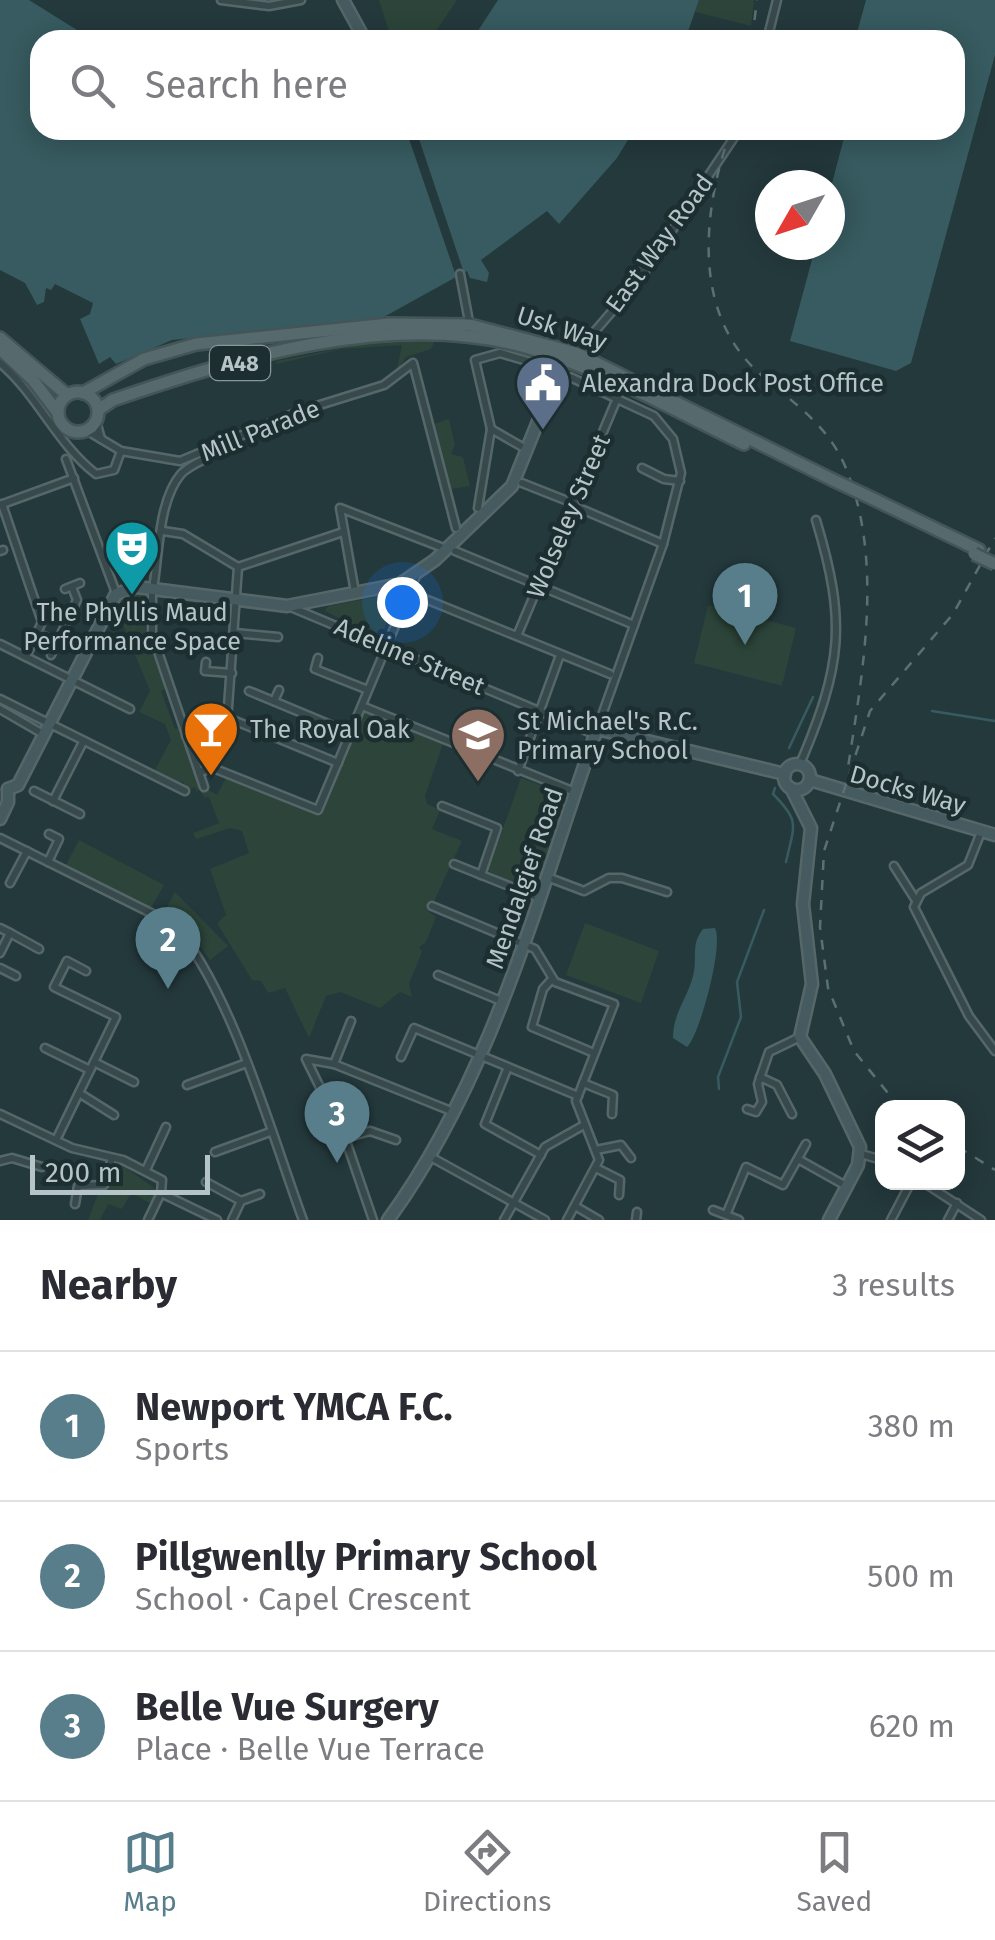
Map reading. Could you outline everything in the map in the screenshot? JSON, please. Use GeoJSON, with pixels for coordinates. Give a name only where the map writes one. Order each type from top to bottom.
{"type":"FeatureCollection","features":[{"type":"Feature","properties":{"kind":"main road","name":"Usk Way"},"geometry":{"type":"LineString","coordinates":[[83,392],[144,358],[196,344],[389,324],[470,332],[571,357],[995,561]]}},
{"type":"Feature","properties":{"kind":"main road","name":"Usk Way"},"geometry":{"type":"LineString","coordinates":[[97,416],[169,381],[293,352],[389,336],[470,332]]}},
{"type":"Feature","properties":{"kind":"main road"},"geometry":{"type":"LineString","coordinates":[[0,338],[67,395],[58,413]]}},
{"type":"Feature","properties":{"kind":"main road"},"geometry":{"type":"LineString","coordinates":[[0,349],[46,394],[67,429],[86,430]]}},
{"type":"Feature","properties":{"kind":"main road"},"geometry":{"type":"LineString","coordinates":[[83,392],[92,397],[97,416]]}},
{"type":"Feature","properties":{"kind":"main road","name":"A48"},"geometry":{"type":"LineString","coordinates":[[67,395],[83,392]]}},
{"type":"Feature","properties":{"kind":"main road","name":"A48"},"geometry":{"type":"LineString","coordinates":[[86,430],[97,416]]}},
{"type":"Feature","properties":{"kind":"street"},"geometry":{"type":"LineString","coordinates":[[221,0],[269,6],[301,0]]}},
{"type":"Feature","properties":{"kind":"street"},"geometry":{"type":"LineString","coordinates":[[343,0],[359,30]]}},
{"type":"Feature","properties":{"kind":"street"},"geometry":{"type":"LineString","coordinates":[[769,30],[778,0]]}},
{"type":"Feature","properties":{"kind":"street","name":"East Way Road"},"geometry":{"type":"LineString","coordinates":[[571,357],[644,270],[732,140]]}},
{"type":"Feature","properties":{"kind":"street"},"geometry":{"type":"LineString","coordinates":[[460,274],[470,332]]}},
{"type":"Feature","properties":{"kind":"street"},"geometry":{"type":"LineString","coordinates":[[478,508],[491,429],[474,360],[500,353],[544,366]]}},
{"type":"Feature","properties":{"kind":"street"},"geometry":{"type":"LineString","coordinates":[[0,819],[10,797],[4,789],[18,785],[116,594],[126,588],[153,588],[287,606],[400,584],[451,550],[512,486],[526,448],[571,357]]}},
{"type":"Feature","properties":{"kind":"street"},"geometry":{"type":"LineString","coordinates":[[0,363],[28,393],[56,436],[96,474],[114,470],[121,451]]}},
{"type":"Feature","properties":{"kind":"street","name":"Mill Parade"},"geometry":{"type":"LineString","coordinates":[[86,430],[121,451],[167,462],[194,457],[297,412],[391,382],[413,363],[456,528]]}},
{"type":"Feature","properties":{"kind":"street"},"geometry":{"type":"LineString","coordinates":[[570,376],[618,396],[661,422],[676,449],[680,480],[664,480],[642,468]]}},
{"type":"Feature","properties":{"kind":"street","name":"Wolseley Street"},"geometry":{"type":"LineString","coordinates":[[517,636],[618,396]]}},
{"type":"Feature","properties":{"kind":"street"},"geometry":{"type":"LineString","coordinates":[[97,416],[101,440]]}},
{"type":"Feature","properties":{"kind":"street"},"geometry":{"type":"LineString","coordinates":[[491,429],[526,448]]}},
{"type":"Feature","properties":{"kind":"street","name":"Mill Parade"},"geometry":{"type":"LineString","coordinates":[[204,787],[152,634],[153,588],[168,500],[180,475],[215,454]]}},
{"type":"Feature","properties":{"kind":"street"},"geometry":{"type":"LineString","coordinates":[[66,459],[116,594]]}},
{"type":"Feature","properties":{"kind":"street"},"geometry":{"type":"LineString","coordinates":[[26,657],[42,622],[1,505],[74,478]]}},
{"type":"Feature","properties":{"kind":"street","name":"Mendalgief Road"},"geometry":{"type":"LineString","coordinates":[[388,1220],[452,1111],[502,1001],[593,730],[663,544],[680,480]]}},
{"type":"Feature","properties":{"kind":"street"},"geometry":{"type":"LineString","coordinates":[[522,483],[663,544]]}},
{"type":"Feature","properties":{"kind":"street"},"geometry":{"type":"LineString","coordinates":[[356,594],[340,508],[634,625]]}},
{"type":"Feature","properties":{"kind":"street"},"geometry":{"type":"LineString","coordinates":[[800,764],[829,690],[838,639],[830,560],[816,520]]}},
{"type":"Feature","properties":{"kind":"street"},"geometry":{"type":"LineString","coordinates":[[163,532],[183,534],[238,567],[343,532]]}},
{"type":"Feature","properties":{"kind":"street"},"geometry":{"type":"LineString","coordinates":[[227,720],[238,567]]}},
{"type":"Feature","properties":{"kind":"street"},"geometry":{"type":"LineString","coordinates":[[199,772],[213,768],[318,810],[417,575]]}},
{"type":"Feature","properties":{"kind":"street"},"geometry":{"type":"LineString","coordinates":[[51,656],[77,600],[72,586]]}},
{"type":"Feature","properties":{"kind":"street"},"geometry":{"type":"LineString","coordinates":[[408,592],[610,674]]}},
{"type":"Feature","properties":{"kind":"street","name":"Adeline Street"},"geometry":{"type":"LineString","coordinates":[[287,606],[386,644],[540,713],[593,730]]}},
{"type":"Feature","properties":{"kind":"street"},"geometry":{"type":"LineString","coordinates":[[235,632],[278,638]]}},
{"type":"Feature","properties":{"kind":"street"},"geometry":{"type":"LineString","coordinates":[[37,633],[57,642]]}},
{"type":"Feature","properties":{"kind":"street"},"geometry":{"type":"LineString","coordinates":[[0,644],[130,709]]}},
{"type":"Feature","properties":{"kind":"street"},"geometry":{"type":"LineString","coordinates":[[518,771],[560,655]]}},
{"type":"Feature","properties":{"kind":"street"},"geometry":{"type":"LineString","coordinates":[[318,658],[315,669],[368,690]]}},
{"type":"Feature","properties":{"kind":"street"},"geometry":{"type":"LineString","coordinates":[[206,662],[205,671],[232,673]]}},
{"type":"Feature","properties":{"kind":"street"},"geometry":{"type":"LineString","coordinates":[[274,702],[278,690]]}},
{"type":"Feature","properties":{"kind":"street"},"geometry":{"type":"LineString","coordinates":[[249,691],[350,733]]}},
{"type":"Feature","properties":{"kind":"street"},"geometry":{"type":"LineString","coordinates":[[0,699],[46,729]]}},
{"type":"Feature","properties":{"kind":"street"},"geometry":{"type":"LineString","coordinates":[[362,706],[575,792]]}},
{"type":"Feature","properties":{"kind":"street"},"geometry":{"type":"LineString","coordinates":[[0,709],[83,742],[185,791]]}},
{"type":"Feature","properties":{"kind":"street"},"geometry":{"type":"LineString","coordinates":[[186,736],[227,720],[338,763]]}},
{"type":"Feature","properties":{"kind":"street"},"geometry":{"type":"LineString","coordinates":[[593,730],[785,774]]}},
{"type":"Feature","properties":{"kind":"street"},"geometry":{"type":"LineString","coordinates":[[53,801],[83,742]]}},
{"type":"Feature","properties":{"kind":"street"},"geometry":{"type":"LineString","coordinates":[[785,774],[792,765],[800,764],[808,771],[802,806]]}},
{"type":"Feature","properties":{"kind":"street"},"geometry":{"type":"LineString","coordinates":[[785,774],[811,828],[804,904],[812,984],[800,1037],[825,1074],[861,1154],[829,1220]]}},
{"type":"Feature","properties":{"kind":"street","name":"Docks Way"},"geometry":{"type":"LineString","coordinates":[[790,788],[806,784],[995,835]]}},
{"type":"Feature","properties":{"kind":"street"},"geometry":{"type":"LineString","coordinates":[[34,792],[80,814]]}},
{"type":"Feature","properties":{"kind":"street"},"geometry":{"type":"LineString","coordinates":[[442,806],[496,828],[481,874]]}},
{"type":"Feature","properties":{"kind":"street"},"geometry":{"type":"LineString","coordinates":[[915,899],[968,865],[981,831]]}},
{"type":"Feature","properties":{"kind":"street"},"geometry":{"type":"LineString","coordinates":[[48,862],[59,839],[49,834]]}},
{"type":"Feature","properties":{"kind":"street"},"geometry":{"type":"LineString","coordinates":[[0,838],[174,924],[205,965],[303,1220]]}},
{"type":"Feature","properties":{"kind":"street"},"geometry":{"type":"LineString","coordinates":[[10,883],[26,851]]}},
{"type":"Feature","properties":{"kind":"street"},"geometry":{"type":"LineString","coordinates":[[454,864],[539,898]]}},
{"type":"Feature","properties":{"kind":"street"},"geometry":{"type":"LineString","coordinates":[[894,866],[915,899],[918,918],[962,1003],[995,1050]]}},
{"type":"Feature","properties":{"kind":"street"},"geometry":{"type":"LineString","coordinates":[[546,877],[584,890],[609,878],[622,878],[667,892]]}},
{"type":"Feature","properties":{"kind":"street"},"geometry":{"type":"LineString","coordinates":[[432,906],[524,942],[542,956],[552,979],[614,1004],[578,1096],[577,1112],[596,1150],[596,1168],[567,1220]]}},
{"type":"Feature","properties":{"kind":"street"},"geometry":{"type":"LineString","coordinates":[[0,928],[39,948]]}},
{"type":"Feature","properties":{"kind":"street"},"geometry":{"type":"LineString","coordinates":[[0,953],[10,933]]}},
{"type":"Feature","properties":{"kind":"street"},"geometry":{"type":"LineString","coordinates":[[56,1140],[116,1018],[54,988],[67,962],[86,970]]}},
{"type":"Feature","properties":{"kind":"street"},"geometry":{"type":"LineString","coordinates":[[0,968],[16,976]]}},
{"type":"Feature","properties":{"kind":"street"},"geometry":{"type":"LineString","coordinates":[[438,975],[502,1001]]}},
{"type":"Feature","properties":{"kind":"street"},"geometry":{"type":"LineString","coordinates":[[552,979],[543,989],[532,1028],[594,1054]]}},
{"type":"Feature","properties":{"kind":"street"},"geometry":{"type":"LineString","coordinates":[[334,1064],[351,1021]]}},
{"type":"Feature","properties":{"kind":"street"},"geometry":{"type":"LineString","coordinates":[[401,1057],[414,1028],[578,1096]]}},
{"type":"Feature","properties":{"kind":"street"},"geometry":{"type":"LineString","coordinates":[[748,1109],[756,1112],[762,1102],[760,1077],[768,1052],[800,1037]]}},
{"type":"Feature","properties":{"kind":"street"},"geometry":{"type":"LineString","coordinates":[[45,1048],[134,1082]]}},
{"type":"Feature","properties":{"kind":"street"},"geometry":{"type":"LineString","coordinates":[[373,1220],[345,1138],[306,1060],[334,1064],[452,1111]]}},
{"type":"Feature","properties":{"kind":"street"},"geometry":{"type":"LineString","coordinates":[[187,1085],[244,1064]]}},
{"type":"Feature","properties":{"kind":"street"},"geometry":{"type":"LineString","coordinates":[[508,1068],[485,1124],[540,1155]]}},
{"type":"Feature","properties":{"kind":"street"},"geometry":{"type":"LineString","coordinates":[[760,1077],[777,1085],[792,1114]]}},
{"type":"Feature","properties":{"kind":"street"},"geometry":{"type":"LineString","coordinates":[[583,1083],[613,1094],[612,1114]]}},
{"type":"Feature","properties":{"kind":"street"},"geometry":{"type":"LineString","coordinates":[[79,1093],[114,1115]]}},
{"type":"Feature","properties":{"kind":"street"},"geometry":{"type":"LineString","coordinates":[[0,1125],[2,1115],[56,1140],[146,1170],[162,1180],[161,1192],[148,1220]]}},
{"type":"Feature","properties":{"kind":"street"},"geometry":{"type":"LineString","coordinates":[[504,1220],[549,1144],[584,1125]]}},
{"type":"Feature","properties":{"kind":"street"},"geometry":{"type":"LineString","coordinates":[[146,1170],[166,1126]]}},
{"type":"Feature","properties":{"kind":"street"},"geometry":{"type":"LineString","coordinates":[[345,1138],[370,1131],[396,1140]]}},
{"type":"Feature","properties":{"kind":"street"},"geometry":{"type":"LineString","coordinates":[[215,1152],[270,1132]]}},
{"type":"Feature","properties":{"kind":"street"},"geometry":{"type":"LineString","coordinates":[[726,1215],[746,1167],[783,1185],[806,1144]]}},
{"type":"Feature","properties":{"kind":"street"},"geometry":{"type":"LineString","coordinates":[[596,1150],[621,1146],[630,1158]]}},
{"type":"Feature","properties":{"kind":"street"},"geometry":{"type":"LineString","coordinates":[[861,1154],[875,1158]]}},
{"type":"Feature","properties":{"kind":"street"},"geometry":{"type":"LineString","coordinates":[[428,1156],[545,1220]]}},
{"type":"Feature","properties":{"kind":"street"},"geometry":{"type":"LineString","coordinates":[[0,1161],[12,1158],[42,1167]]}},
{"type":"Feature","properties":{"kind":"street"},"geometry":{"type":"LineString","coordinates":[[75,1204],[78,1186],[104,1185],[112,1158]]}},
{"type":"Feature","properties":{"kind":"street"},"geometry":{"type":"LineString","coordinates":[[798,1159],[847,1186]]}},
{"type":"Feature","properties":{"kind":"street"},"geometry":{"type":"LineString","coordinates":[[596,1168],[620,1180],[619,1195]]}},
{"type":"Feature","properties":{"kind":"street"},"geometry":{"type":"LineString","coordinates":[[206,1182],[241,1201]]}},
{"type":"Feature","properties":{"kind":"street"},"geometry":{"type":"LineString","coordinates":[[891,1220],[907,1190]]}},
{"type":"Feature","properties":{"kind":"street"},"geometry":{"type":"LineString","coordinates":[[935,1190],[981,1220]]}},
{"type":"Feature","properties":{"kind":"street"},"geometry":{"type":"LineString","coordinates":[[161,1192],[217,1220]]}},
{"type":"Feature","properties":{"kind":"street"},"geometry":{"type":"LineString","coordinates":[[232,1220],[241,1201],[260,1194]]}},
{"type":"Feature","properties":{"kind":"street"},"geometry":{"type":"LineString","coordinates":[[948,1220],[957,1203]]}},
{"type":"Feature","properties":{"kind":"street"},"geometry":{"type":"LineString","coordinates":[[575,1206],[599,1220]]}},
{"type":"Feature","properties":{"kind":"street"},"geometry":{"type":"LineString","coordinates":[[713,1210],[740,1220]]}},
{"type":"Feature","properties":{"kind":"green space"},"geometry":{"type":"Polygon","coordinates":[[[379,0],[457,0],[437,30],[389,30],[379,0]]]}},
{"type":"Feature","properties":{"kind":"green space"},"geometry":{"type":"Polygon","coordinates":[[[699,0],[754,0],[751,26],[695,12],[699,0]]]}},
{"type":"Feature","properties":{"kind":"green space"},"geometry":{"type":"Polygon","coordinates":[[[435,340],[431,349],[406,357],[396,374],[402,345],[342,349],[277,364],[276,361],[377,341],[435,340]]]}},
{"type":"Feature","properties":{"kind":"green space"},"geometry":{"type":"Polygon","coordinates":[[[449,419],[455,445],[451,454],[463,457],[470,486],[451,489],[434,424],[449,419]]]}},
{"type":"Feature","properties":{"kind":"green space"},"geometry":{"type":"Polygon","coordinates":[[[399,593],[380,639],[325,611],[328,606],[399,593]]]}},
{"type":"Feature","properties":{"kind":"green space"},"geometry":{"type":"Polygon","coordinates":[[[140,594],[144,598],[146,636],[166,689],[161,691],[175,729],[180,728],[200,787],[197,792],[195,787],[186,790],[183,781],[177,783],[155,770],[171,740],[165,724],[139,712],[150,691],[115,605],[125,596],[140,594]]]}},
{"type":"Feature","properties":{"kind":"green space"},"geometry":{"type":"Polygon","coordinates":[[[708,605],[796,628],[782,686],[694,663],[708,605]]]}},
{"type":"Feature","properties":{"kind":"green space"},"geometry":{"type":"Polygon","coordinates":[[[362,706],[444,741],[425,796],[427,804],[440,810],[432,829],[462,841],[429,912],[436,917],[426,942],[419,947],[422,952],[409,984],[412,997],[400,992],[380,1008],[340,992],[326,996],[309,1038],[285,988],[268,993],[261,981],[252,980],[217,923],[226,915],[210,869],[249,853],[242,831],[230,828],[196,839],[193,833],[219,823],[209,797],[205,798],[200,791],[204,787],[217,795],[228,774],[318,809],[362,706]]]}},
{"type":"Feature","properties":{"kind":"green space"},"geometry":{"type":"Polygon","coordinates":[[[521,778],[567,795],[569,800],[538,890],[533,892],[488,871],[521,778]]]}},
{"type":"Feature","properties":{"kind":"green space"},"geometry":{"type":"Polygon","coordinates":[[[79,840],[164,885],[151,908],[66,865],[79,840]]]}},
{"type":"Feature","properties":{"kind":"green space"},"geometry":{"type":"Polygon","coordinates":[[[175,892],[228,946],[210,960],[189,931],[163,914],[175,892]]]}},
{"type":"Feature","properties":{"kind":"green space"},"geometry":{"type":"Polygon","coordinates":[[[585,923],[659,951],[641,1003],[566,975],[585,923]]]}},
{"type":"Feature","properties":{"kind":"green space"},"geometry":{"type":"Polygon","coordinates":[[[112,1158],[161,1193],[155,1206],[131,1193],[122,1209],[108,1204],[100,1220],[88,1220],[112,1158]]]}},
{"type":"Feature","properties":{"kind":"water"},"geometry":{"type":"Polygon","coordinates":[[[0,0],[29,0],[77,30],[30,30],[30,140],[628,140],[559,224],[547,211],[481,260],[489,273],[487,282],[470,278],[467,271],[382,318],[172,340],[116,364],[110,357],[99,364],[80,319],[90,314],[93,303],[55,284],[51,290],[46,288],[44,302],[37,305],[25,283],[0,270],[0,0]]]}},
{"type":"Feature","properties":{"kind":"water"},"geometry":{"type":"Polygon","coordinates":[[[498,0],[699,0],[688,30],[478,30],[498,0]]]}},
{"type":"Feature","properties":{"kind":"water"},"geometry":{"type":"Polygon","coordinates":[[[866,0],[995,0],[995,55],[911,363],[896,371],[790,341],[812,260],[845,260],[845,170],[836,170],[843,140],[965,140],[965,30],[858,30],[866,0]]]}},
{"type":"Feature","properties":{"kind":"water"},"geometry":{"type":"Polygon","coordinates":[[[715,928],[716,952],[709,989],[687,1047],[673,1038],[675,1021],[693,976],[699,935],[703,929],[715,928]]]}},
{"type":"Feature","properties":{"kind":"pier"},"geometry":{"type":"Polygon","coordinates":[[[409,140],[419,140],[464,273],[456,276],[409,140]]]}},
{"type":"Feature","properties":{"kind":"waterway"},"geometry":{"type":"LineString","coordinates":[[789,748],[813,697]]}},
{"type":"Feature","properties":{"kind":"waterway"},"geometry":{"type":"LineString","coordinates":[[932,711],[995,721]]}},
{"type":"Feature","properties":{"kind":"waterway"},"geometry":{"type":"LineString","coordinates":[[775,788],[773,794],[792,818],[786,862]]}},
{"type":"Feature","properties":{"kind":"waterway"},"geometry":{"type":"LineString","coordinates":[[719,1089],[718,1077],[741,1017],[737,982],[764,910]]}},
{"type":"Feature","properties":{"kind":"railway"},"geometry":{"type":"LineString","coordinates":[[753,30],[757,0]]}},
{"type":"Feature","properties":{"kind":"railway"},"geometry":{"type":"LineString","coordinates":[[728,140],[710,225],[713,289],[722,319],[736,347],[758,372],[828,437],[845,466],[857,502],[864,540],[867,618],[847,774]]}},
{"type":"Feature","properties":{"kind":"railway"},"geometry":{"type":"LineString","coordinates":[[894,1100],[854,1051],[828,988],[820,927],[824,851],[870,711],[953,614],[995,538]]}},
{"type":"Feature","properties":{"kind":"railway"},"geometry":{"type":"LineString","coordinates":[[965,1151],[995,1170]]}},
{"type":"Feature","properties":{"kind":"place","name":"Alexandra Dock Post Office"},"geometry":{"type":"Point","coordinates":[543,432]}},
{"type":"Feature","properties":{"kind":"place","name":"The Phyllis Maud Performance Space"},"geometry":{"type":"Point","coordinates":[132,597]}},
{"type":"Feature","properties":{"kind":"place","name":"Newport YMCA F.C."},"geometry":{"type":"Point","coordinates":[745,645]}},
{"type":"Feature","properties":{"kind":"place","name":"The Royal Oak"},"geometry":{"type":"Point","coordinates":[211,778]}},
{"type":"Feature","properties":{"kind":"place","name":"St Michael's R.C. Primary School"},"geometry":{"type":"Point","coordinates":[478,784]}},
{"type":"Feature","properties":{"kind":"place","name":"Pillgwenlly Primary School"},"geometry":{"type":"Point","coordinates":[168,989]}},
{"type":"Feature","properties":{"kind":"place","name":"Belle Vue Surgery"},"geometry":{"type":"Point","coordinates":[337,1163]}}]}
